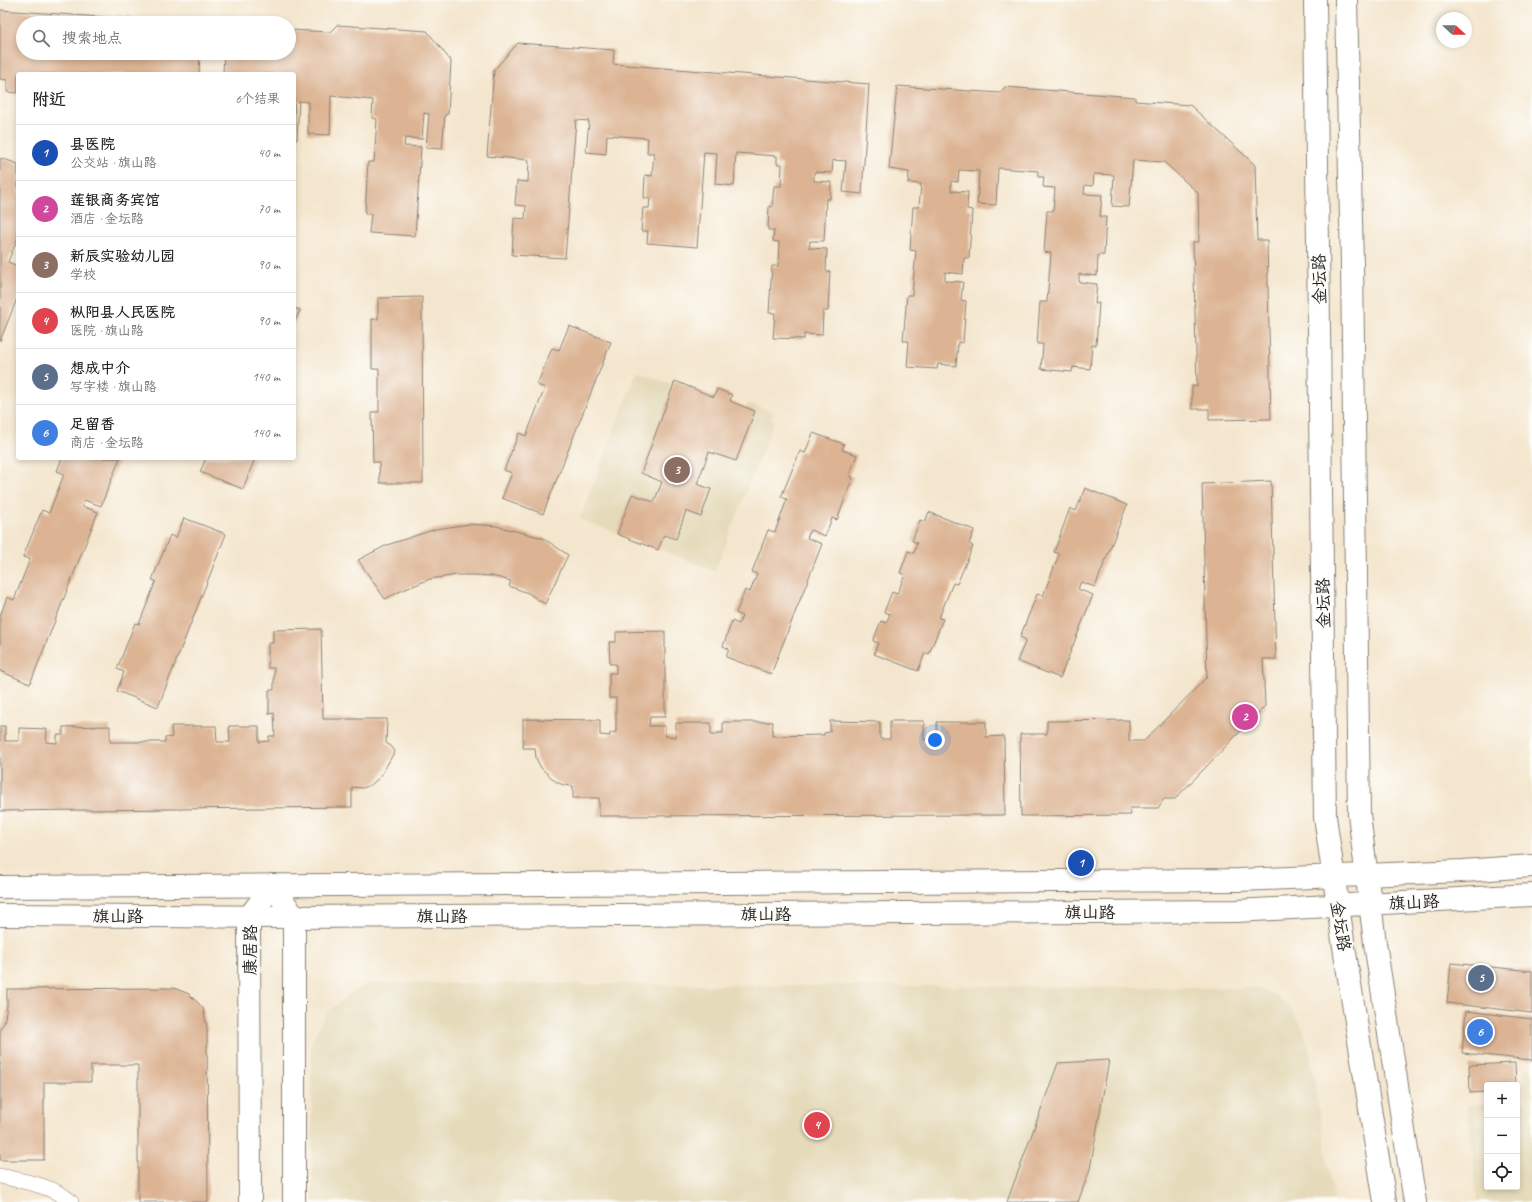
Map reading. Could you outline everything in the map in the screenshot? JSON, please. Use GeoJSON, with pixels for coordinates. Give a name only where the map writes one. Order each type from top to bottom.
{"type":"FeatureCollection","features":[{"type":"Feature","properties":{"kind":"main road","name":"金坛路"},"geometry":{"type":"LineString","coordinates":[[1315,0],[1325,817],[1385,1202]]}},
{"type":"Feature","properties":{"kind":"main road","name":"金坛路"},"geometry":{"type":"LineString","coordinates":[[1346,0],[1352,264],[1359,814],[1375,943],[1415,1202]]}},
{"type":"Feature","properties":{"kind":"main road","name":"旗山路"},"geometry":{"type":"LineString","coordinates":[[0,887],[1239,880],[1334,877],[1532,866]]}},
{"type":"Feature","properties":{"kind":"main road","name":"康居路"},"geometry":{"type":"LineString","coordinates":[[250,1202],[249,917],[273,885]]}},
{"type":"Feature","properties":{"kind":"main road"},"geometry":{"type":"LineString","coordinates":[[273,885],[294,917],[294,1202]]}},
{"type":"Feature","properties":{"kind":"main road","name":"旗山路"},"geometry":{"type":"LineString","coordinates":[[0,915],[294,917],[1229,911],[1532,895]]}},
{"type":"Feature","properties":{"kind":"lane"},"geometry":{"type":"LineString","coordinates":[[0,1176],[28,1182],[64,1196],[71,1202]]}},
{"type":"Feature","properties":{"kind":"shaded area"},"geometry":{"type":"Polygon","coordinates":[[[637,371],[674,385],[675,381],[714,397],[717,389],[732,395],[730,401],[746,408],[748,403],[773,412],[771,419],[774,421],[715,571],[580,519],[637,371]]]}},
{"type":"Feature","properties":{"kind":"shaded area"},"geometry":{"type":"Polygon","coordinates":[[[372,983],[1256,988],[1276,995],[1292,1010],[1303,1029],[1309,1047],[1334,1202],[313,1202],[311,1042],[326,1014],[349,994],[372,983]]]}},
{"type":"Feature","properties":{"kind":"shaded area"},"geometry":{"type":"Polygon","coordinates":[[[1524,1069],[1532,1069],[1532,1202],[1478,1202],[1467,1105],[1484,1104],[1484,1190],[1520,1190],[1520,1103],[1526,1102],[1524,1069]]]}},
{"type":"Feature","properties":{"kind":"building"},"geometry":{"type":"Polygon","coordinates":[[[0,10],[88,16],[16,16],[16,60],[200,60],[199,72],[16,72],[16,93],[7,92],[7,80],[0,79],[0,10]]]}},
{"type":"Feature","properties":{"kind":"building"},"geometry":{"type":"Polygon","coordinates":[[[337,25],[427,31],[451,61],[448,114],[445,115],[442,149],[426,148],[429,114],[424,113],[422,139],[405,138],[404,146],[421,147],[415,236],[369,233],[371,214],[365,214],[368,162],[374,162],[377,119],[372,118],[373,100],[331,96],[330,135],[308,134],[308,102],[299,101],[297,140],[296,72],[223,72],[224,60],[296,60],[296,30],[330,32],[337,25]]]}},
{"type":"Feature","properties":{"kind":"building"},"geometry":{"type":"Polygon","coordinates":[[[518,43],[614,50],[613,64],[869,84],[862,194],[843,192],[846,161],[833,160],[832,173],[814,172],[814,181],[831,182],[830,199],[826,199],[824,241],[810,241],[809,248],[827,249],[826,271],[830,271],[828,311],[823,311],[822,335],[804,334],[804,339],[773,338],[775,313],[769,313],[772,266],[778,266],[779,242],[773,241],[774,230],[768,230],[769,206],[772,207],[774,186],[781,186],[782,164],[777,164],[777,156],[736,153],[734,186],[715,184],[717,153],[704,152],[697,247],[647,243],[648,231],[641,231],[643,208],[649,208],[650,198],[644,198],[645,175],[652,176],[654,153],[647,153],[648,138],[607,135],[606,154],[586,152],[589,121],[576,120],[565,258],[512,255],[514,218],[525,219],[526,206],[515,205],[517,181],[528,182],[529,160],[487,156],[494,70],[518,43]]]}},
{"type":"Feature","properties":{"kind":"building"},"geometry":{"type":"Polygon","coordinates":[[[897,86],[1000,93],[1005,87],[1135,97],[1135,101],[1190,105],[1255,165],[1257,240],[1267,240],[1271,419],[1209,420],[1209,409],[1192,409],[1192,386],[1197,386],[1193,242],[1199,242],[1198,193],[1164,162],[1133,160],[1129,207],[1112,206],[1114,175],[1094,174],[1093,186],[1085,185],[1084,194],[1102,195],[1100,217],[1106,217],[1104,255],[1098,255],[1097,276],[1079,274],[1079,282],[1097,284],[1095,304],[1099,303],[1096,345],[1092,345],[1090,369],[1073,367],[1072,372],[1041,369],[1043,344],[1037,344],[1040,302],[1047,302],[1051,253],[1044,252],[1047,211],[1053,211],[1055,188],[1043,187],[1044,177],[1038,177],[1038,171],[998,168],[996,205],[977,204],[979,171],[959,170],[958,182],[951,181],[951,191],[968,192],[967,209],[972,210],[969,258],[964,258],[963,274],[945,272],[945,281],[963,282],[961,300],[966,301],[963,343],[958,342],[956,366],[938,364],[937,369],[907,367],[909,341],[903,341],[907,295],[912,295],[916,251],[910,250],[913,207],[919,207],[921,184],[908,183],[909,172],[889,169],[897,86]]]}},
{"type":"Feature","properties":{"kind":"building"},"geometry":{"type":"Polygon","coordinates":[[[1,158],[16,163],[16,242],[8,262],[16,265],[16,301],[0,341],[1,158]]]}},
{"type":"Feature","properties":{"kind":"building"},"geometry":{"type":"Polygon","coordinates":[[[422,297],[423,483],[380,483],[379,462],[373,462],[372,412],[379,412],[379,369],[372,369],[372,319],[378,319],[378,298],[422,297]]]}},
{"type":"Feature","properties":{"kind":"building"},"geometry":{"type":"Polygon","coordinates":[[[296,309],[300,310],[296,319],[296,309]]]}},
{"type":"Feature","properties":{"kind":"building"},"geometry":{"type":"Polygon","coordinates":[[[569,326],[611,342],[543,514],[502,498],[512,473],[504,470],[519,433],[526,436],[545,388],[537,385],[552,348],[559,350],[569,326]]]}},
{"type":"Feature","properties":{"kind":"building"},"geometry":{"type":"Polygon","coordinates":[[[675,381],[714,397],[717,389],[732,395],[730,401],[755,411],[736,461],[709,452],[697,484],[711,489],[701,517],[686,511],[676,539],[664,535],[658,550],[617,534],[632,494],[654,502],[662,482],[641,473],[675,381]]]}},
{"type":"Feature","properties":{"kind":"building"},"geometry":{"type":"Polygon","coordinates":[[[813,433],[844,444],[842,450],[857,455],[849,476],[853,477],[837,520],[832,518],[825,536],[810,530],[807,538],[822,544],[771,674],[726,657],[729,649],[723,646],[732,621],[739,624],[742,616],[736,613],[745,590],[750,592],[757,574],[752,572],[768,530],[775,532],[787,499],[781,497],[800,451],[805,453],[813,433]]]}},
{"type":"Feature","properties":{"kind":"building"},"geometry":{"type":"Polygon","coordinates":[[[61,460],[119,460],[101,506],[84,500],[82,506],[98,512],[30,684],[0,671],[0,616],[7,597],[14,600],[30,559],[23,557],[42,510],[49,513],[64,474],[57,471],[61,460]]]}},
{"type":"Feature","properties":{"kind":"building"},"geometry":{"type":"Polygon","coordinates":[[[205,460],[254,460],[243,489],[200,472],[205,460]]]}},
{"type":"Feature","properties":{"kind":"building"},"geometry":{"type":"Polygon","coordinates":[[[1271,481],[1276,659],[1263,659],[1265,706],[1175,799],[1164,799],[1158,808],[1130,808],[1131,815],[1021,816],[1020,734],[1047,734],[1047,721],[1129,720],[1129,741],[1144,741],[1207,677],[1202,484],[1271,481]]]}},
{"type":"Feature","properties":{"kind":"building"},"geometry":{"type":"Polygon","coordinates":[[[1085,488],[1127,505],[1095,587],[1081,582],[1078,589],[1093,595],[1060,678],[1017,661],[1026,640],[1020,637],[1037,594],[1043,596],[1059,554],[1054,552],[1070,508],[1076,511],[1085,488]]]}},
{"type":"Feature","properties":{"kind":"building"},"geometry":{"type":"Polygon","coordinates":[[[929,512],[974,530],[969,544],[973,546],[957,584],[953,583],[939,618],[943,619],[929,654],[925,653],[918,671],[874,654],[878,643],[873,641],[881,621],[886,623],[890,614],[884,612],[892,592],[897,594],[905,575],[900,573],[908,551],[914,553],[917,543],[912,541],[920,520],[925,522],[929,512]]]}},
{"type":"Feature","properties":{"kind":"building"},"geometry":{"type":"Polygon","coordinates":[[[184,518],[226,534],[158,707],[117,691],[124,672],[117,669],[135,623],[139,624],[156,581],[152,580],[170,535],[176,538],[184,518]]]}},
{"type":"Feature","properties":{"kind":"building"},"geometry":{"type":"Polygon","coordinates":[[[469,524],[496,526],[543,538],[568,555],[545,604],[528,593],[509,586],[511,581],[492,576],[474,575],[457,575],[430,579],[385,599],[358,560],[387,545],[436,529],[469,524]]]}},
{"type":"Feature","properties":{"kind":"building"},"geometry":{"type":"Polygon","coordinates":[[[321,629],[323,719],[387,719],[386,743],[395,751],[380,777],[372,784],[363,788],[352,787],[352,807],[0,811],[0,726],[5,726],[5,741],[19,741],[19,728],[47,729],[46,742],[57,743],[57,735],[63,735],[63,727],[110,726],[110,742],[165,742],[165,738],[172,737],[171,726],[216,726],[217,742],[230,742],[229,726],[259,726],[259,742],[269,741],[269,736],[275,736],[274,713],[269,714],[269,690],[274,690],[274,668],[268,668],[268,643],[273,643],[273,630],[321,629]]]}},
{"type":"Feature","properties":{"kind":"building"},"geometry":{"type":"Polygon","coordinates":[[[665,631],[665,717],[650,717],[649,726],[665,726],[665,736],[676,737],[676,723],[711,723],[711,735],[717,735],[717,733],[723,733],[723,722],[773,722],[772,736],[824,735],[824,733],[830,732],[830,721],[880,722],[880,739],[890,739],[890,721],[924,721],[924,740],[931,739],[931,732],[937,731],[937,722],[986,722],[986,737],[1004,736],[1005,815],[599,816],[599,798],[573,798],[573,786],[563,785],[555,781],[541,768],[536,758],[535,748],[523,748],[523,719],[600,720],[600,735],[610,736],[610,733],[616,732],[616,698],[609,698],[609,673],[616,673],[616,664],[610,664],[609,642],[616,642],[616,632],[665,631]]]}},
{"type":"Feature","properties":{"kind":"building"},"geometry":{"type":"Polygon","coordinates":[[[1451,963],[1532,971],[1532,1013],[1447,1003],[1451,963]]]}},
{"type":"Feature","properties":{"kind":"building"},"geometry":{"type":"Polygon","coordinates":[[[174,988],[189,994],[203,1008],[207,1028],[208,1202],[138,1202],[138,1065],[91,1065],[91,1082],[44,1082],[44,1160],[0,1160],[0,1029],[4,1023],[7,1006],[7,989],[174,988]]]}},
{"type":"Feature","properties":{"kind":"building"},"geometry":{"type":"Polygon","coordinates":[[[1466,1011],[1532,1019],[1532,1060],[1462,1053],[1466,1011]]]}},
{"type":"Feature","properties":{"kind":"building"},"geometry":{"type":"Polygon","coordinates":[[[1109,1060],[1090,1169],[1078,1202],[1007,1202],[1058,1063],[1109,1060]]]}},
{"type":"Feature","properties":{"kind":"building"},"geometry":{"type":"Polygon","coordinates":[[[1515,1063],[1516,1082],[1484,1082],[1484,1092],[1470,1093],[1469,1065],[1515,1063]]]}},
{"type":"Feature","properties":{"kind":"place","name":"新辰实验幼儿园"},"geometry":{"type":"Point","coordinates":[677,470]}},
{"type":"Feature","properties":{"kind":"place","name":"莲银商务宾馆"},"geometry":{"type":"Point","coordinates":[1245,717]}},
{"type":"Feature","properties":{"kind":"place","name":"县医院"},"geometry":{"type":"Point","coordinates":[1081,863]}},
{"type":"Feature","properties":{"kind":"place","name":"想成中介"},"geometry":{"type":"Point","coordinates":[1481,978]}},
{"type":"Feature","properties":{"kind":"place","name":"足留香"},"geometry":{"type":"Point","coordinates":[1480,1032]}},
{"type":"Feature","properties":{"kind":"place","name":"枞阳县人民医院"},"geometry":{"type":"Point","coordinates":[817,1125]}}]}
